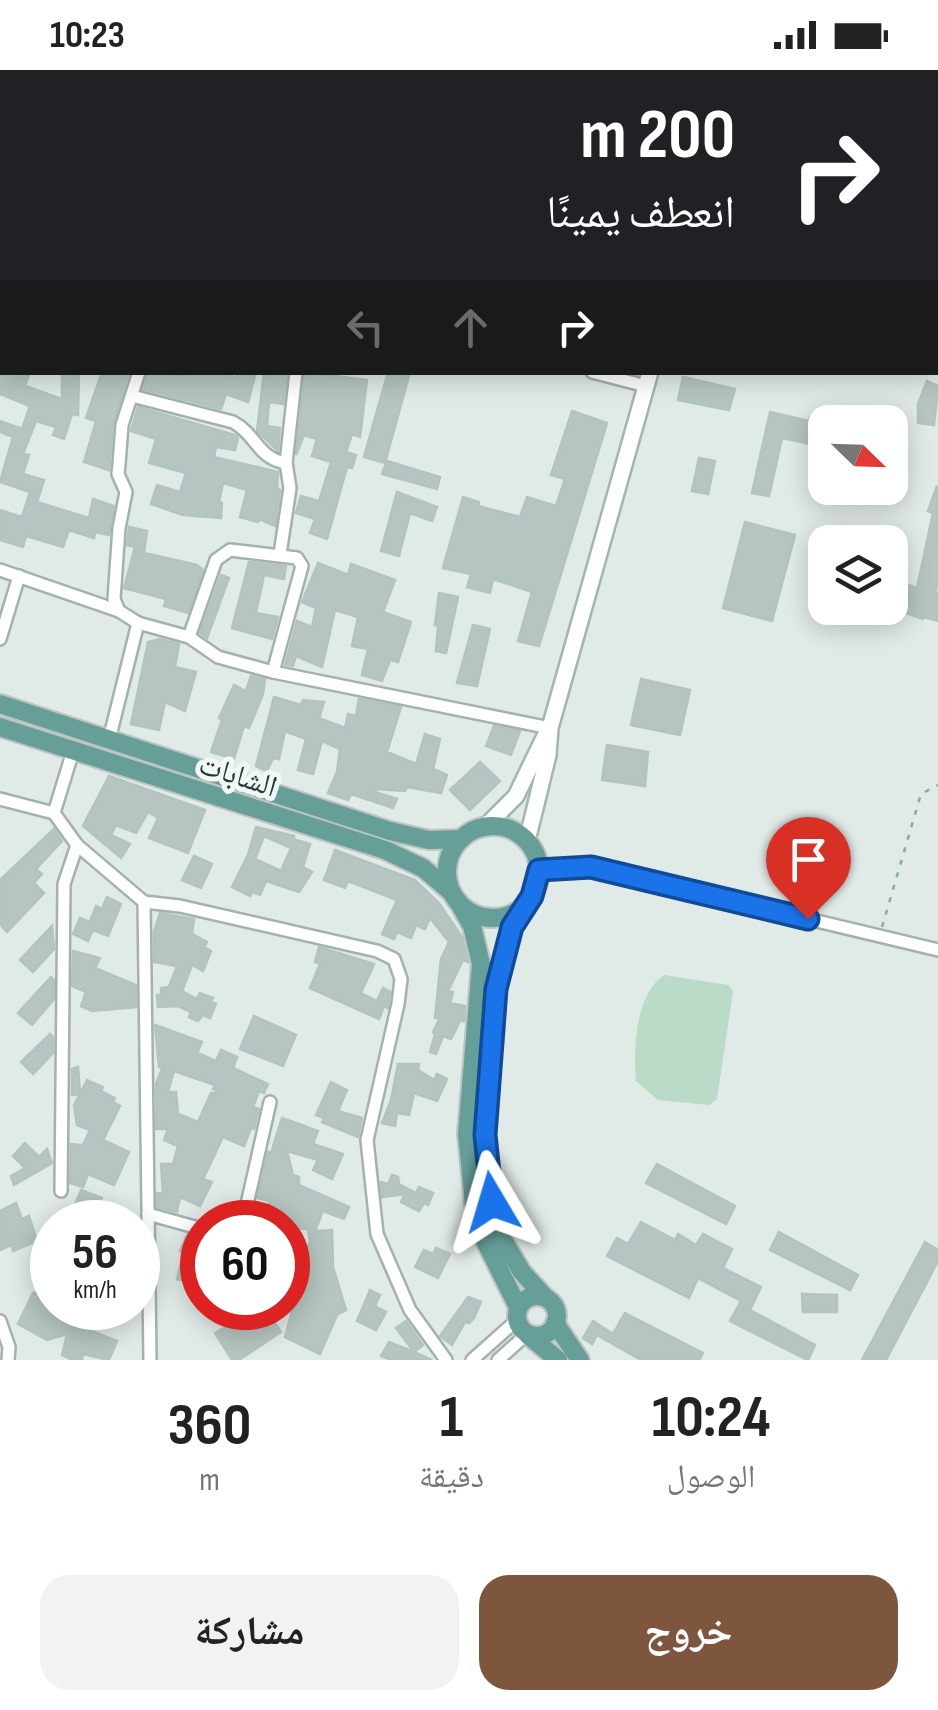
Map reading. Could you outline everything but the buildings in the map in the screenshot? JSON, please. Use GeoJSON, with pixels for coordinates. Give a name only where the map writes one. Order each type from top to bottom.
{"type":"FeatureCollection","features":[{"type":"Feature","properties":{"kind":"main road"},"geometry":{"type":"LineString","coordinates":[[558,1360],[521,1321],[482,1235],[474,1204],[468,1134],[481,964],[472,926],[455,897],[448,864],[461,839],[485,826],[516,796],[550,728],[648,379]]}},
{"type":"Feature","properties":{"kind":"main road","name":"الشابات"},"geometry":{"type":"LineString","coordinates":[[0,704],[390,832],[429,840],[461,839]]}},
{"type":"Feature","properties":{"kind":"main road","name":"الشابات"},"geometry":{"type":"LineString","coordinates":[[0,727],[385,850],[423,868],[455,897]]}},
{"type":"Feature","properties":{"kind":"main road"},"geometry":{"type":"LineString","coordinates":[[528,841],[548,755],[550,728]]}},
{"type":"Feature","properties":{"kind":"main road"},"geometry":{"type":"LineString","coordinates":[[485,826],[515,831],[528,841],[539,870],[538,884],[512,927],[498,976],[485,1135],[492,1202],[501,1237],[522,1272],[556,1311],[556,1323],[580,1360]]}},
{"type":"Feature","properties":{"kind":"main road"},"geometry":{"type":"LineString","coordinates":[[455,897],[470,912],[498,918],[524,907]]}},
{"type":"Feature","properties":{"kind":"main road"},"geometry":{"type":"LineString","coordinates":[[521,1321],[526,1298],[544,1297]]}},
{"type":"Feature","properties":{"kind":"main road"},"geometry":{"type":"LineString","coordinates":[[521,1321],[547,1333],[556,1323]]}},
{"type":"Feature","properties":{"kind":"street"},"geometry":{"type":"LineString","coordinates":[[119,611],[114,599],[118,528],[126,492],[118,474],[122,424],[138,375]]}},
{"type":"Feature","properties":{"kind":"street"},"geometry":{"type":"LineString","coordinates":[[280,554],[290,488],[286,463],[296,375]]}},
{"type":"Feature","properties":{"kind":"street"},"geometry":{"type":"LineString","coordinates":[[616,375],[648,379]]}},
{"type":"Feature","properties":{"kind":"street"},"geometry":{"type":"LineString","coordinates":[[132,396],[233,422],[245,428],[267,458],[286,463]]}},
{"type":"Feature","properties":{"kind":"street"},"geometry":{"type":"LineString","coordinates":[[189,637],[216,560],[230,550],[297,558],[302,566],[273,672]]}},
{"type":"Feature","properties":{"kind":"street"},"geometry":{"type":"LineString","coordinates":[[0,570],[119,611],[138,624],[189,637],[218,657],[273,672],[550,728]]}},
{"type":"Feature","properties":{"kind":"street"},"geometry":{"type":"LineString","coordinates":[[0,640],[19,576]]}},
{"type":"Feature","properties":{"kind":"street"},"geometry":{"type":"LineString","coordinates":[[109,740],[138,624]]}},
{"type":"Feature","properties":{"kind":"street"},"geometry":{"type":"LineString","coordinates":[[54,813],[73,751]]}},
{"type":"Feature","properties":{"kind":"street"},"geometry":{"type":"LineString","coordinates":[[0,799],[54,813],[76,845],[144,902],[180,906],[377,950],[394,960],[401,979],[398,1004],[368,1140],[378,1234],[410,1310],[446,1360]]}},
{"type":"Feature","properties":{"kind":"street"},"geometry":{"type":"LineString","coordinates":[[61,1191],[64,884],[76,845]]}},
{"type":"Feature","properties":{"kind":"street"},"geometry":{"type":"LineString","coordinates":[[539,870],[591,867],[938,950]]}},
{"type":"Feature","properties":{"kind":"street"},"geometry":{"type":"LineString","coordinates":[[144,902],[148,1200]]}},
{"type":"Feature","properties":{"kind":"street"},"geometry":{"type":"LineString","coordinates":[[248,1200],[270,1102]]}},
{"type":"Feature","properties":{"kind":"street"},"geometry":{"type":"LineString","coordinates":[[0,1320],[9,1347],[8,1360]]}},
{"type":"Feature","properties":{"kind":"street"},"geometry":{"type":"LineString","coordinates":[[472,1360],[521,1321]]}},
{"type":"Feature","properties":{"kind":"street"},"geometry":{"type":"LineString","coordinates":[[498,1360],[521,1321]]}},
{"type":"Feature","properties":{"kind":"street"},"geometry":{"type":"LineString","coordinates":[[150,1330],[150,1360]]}},
{"type":"Feature","properties":{"kind":"path"},"geometry":{"type":"LineString","coordinates":[[880,936],[921,794],[938,785]]}},
{"type":"Feature","properties":{"kind":"green space"},"geometry":{"type":"Polygon","coordinates":[[[664,975],[729,985],[733,992],[717,1099],[709,1105],[658,1100],[636,1081],[638,1024],[647,996],[664,975]]]}},
{"type":"Feature","properties":{"kind":"route"},"geometry":{"type":"LineString","coordinates":[[492,1202],[485,1135],[496,989],[512,927],[538,884],[539,870],[591,867],[808,919]]}}]}
